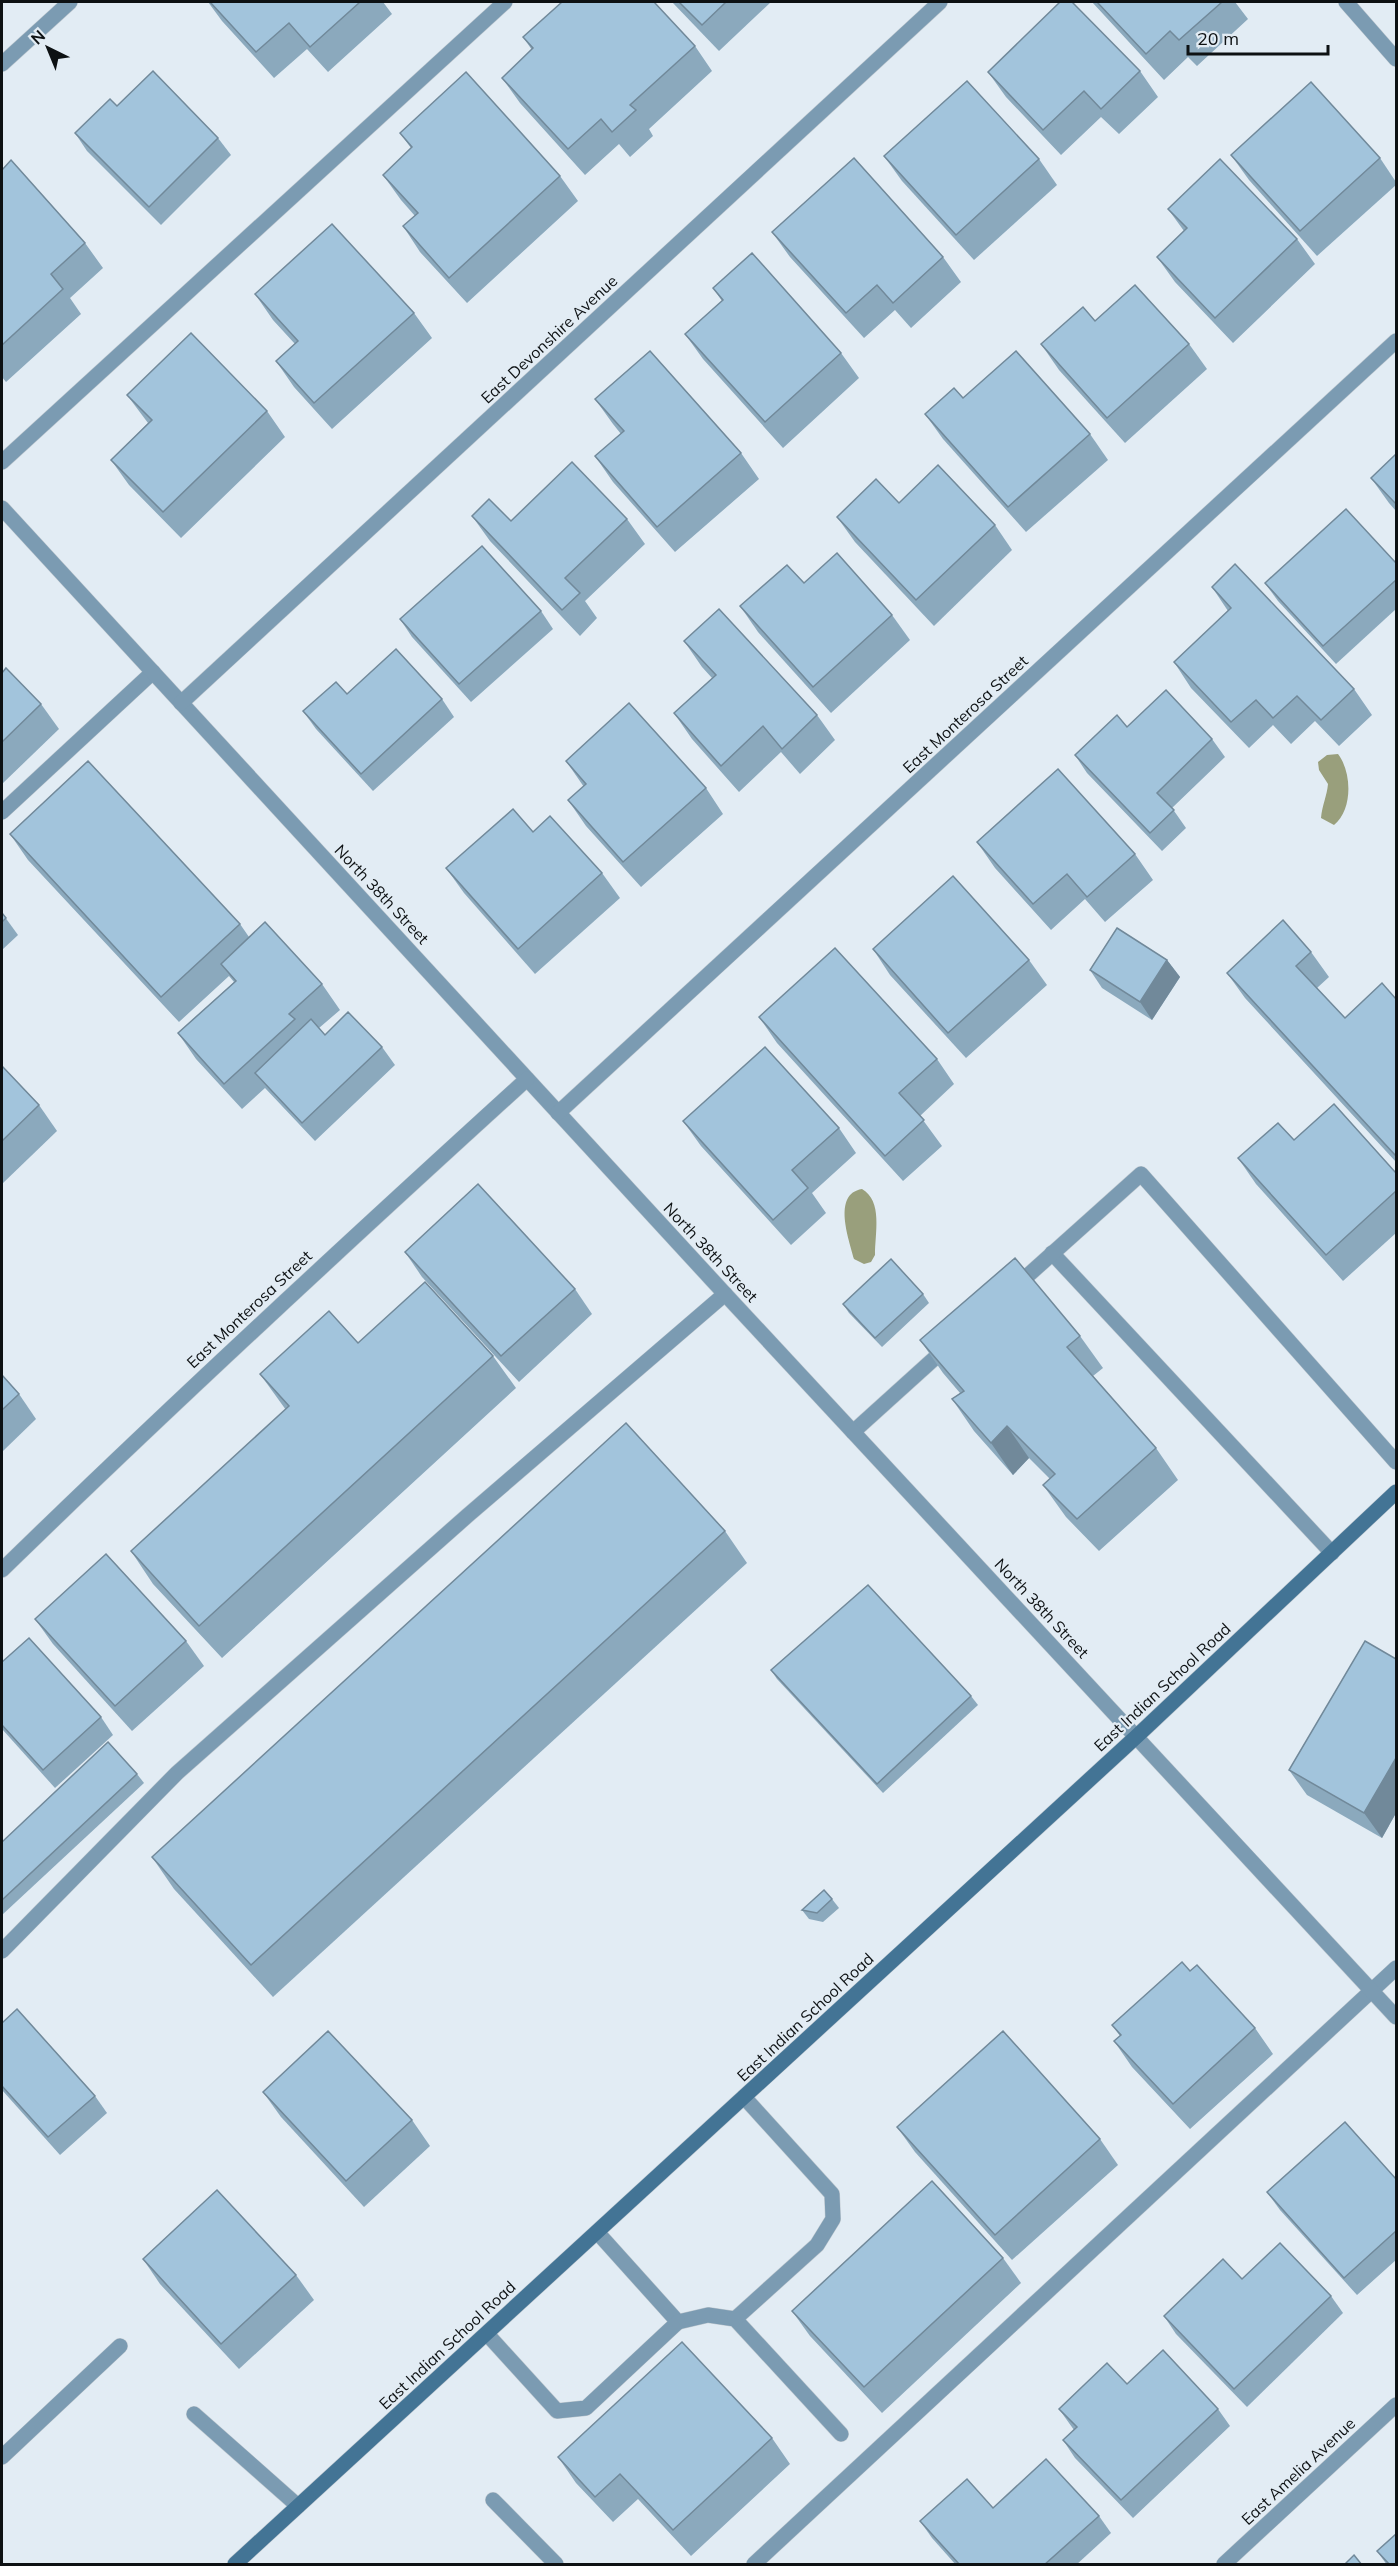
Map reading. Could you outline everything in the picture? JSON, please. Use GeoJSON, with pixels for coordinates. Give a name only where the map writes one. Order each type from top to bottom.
{"type":"FeatureCollection","features":[{"type":"Feature","properties":{"kind":"main road","name":"East Indian School Road"},"geometry":{"type":"LineString","coordinates":[[235,2565],[1137,1736],[1396,1492]]}},
{"type":"Feature","properties":{"kind":"street"},"geometry":{"type":"LineString","coordinates":[[2,64],[70,2]]}},
{"type":"Feature","properties":{"kind":"street"},"geometry":{"type":"LineString","coordinates":[[2,462],[505,2]]}},
{"type":"Feature","properties":{"kind":"street","name":"East Devonshire Avenue"},"geometry":{"type":"LineString","coordinates":[[181,703],[940,2]]}},
{"type":"Feature","properties":{"kind":"street"},"geometry":{"type":"LineString","coordinates":[[1346,2],[1396,59]]}},
{"type":"Feature","properties":{"kind":"street","name":"East Monterosa Street"},"geometry":{"type":"LineString","coordinates":[[558,1113],[1396,341]]}},
{"type":"Feature","properties":{"kind":"street","name":"North 38th Street"},"geometry":{"type":"LineString","coordinates":[[2,508],[725,1294],[1396,2017]]}},
{"type":"Feature","properties":{"kind":"street"},"geometry":{"type":"LineString","coordinates":[[2,812],[153,672]]}},
{"type":"Feature","properties":{"kind":"street","name":"East Monterosa Street"},"geometry":{"type":"LineString","coordinates":[[2,1570],[161,1415],[527,1079]]}},
{"type":"Feature","properties":{"kind":"street"},"geometry":{"type":"LineString","coordinates":[[1000,1300],[1141,1174],[1396,1462]]}},
{"type":"Feature","properties":{"kind":"street"},"geometry":{"type":"LineString","coordinates":[[1052,1253],[1332,1553]]}},
{"type":"Feature","properties":{"kind":"street"},"geometry":{"type":"LineString","coordinates":[[2,1952],[177,1773],[467,1516],[725,1294]]}},
{"type":"Feature","properties":{"kind":"street"},"geometry":{"type":"LineString","coordinates":[[853,1432],[957,1339]]}},
{"type":"Feature","properties":{"kind":"street"},"geometry":{"type":"LineString","coordinates":[[754,2565],[1396,1968]]}},
{"type":"Feature","properties":{"kind":"street"},"geometry":{"type":"LineString","coordinates":[[735,2319],[817,2245],[832,2218],[832,2194],[744,2097]]}},
{"type":"Feature","properties":{"kind":"street"},"geometry":{"type":"LineString","coordinates":[[597,2232],[678,2322]]}},
{"type":"Feature","properties":{"kind":"street"},"geometry":{"type":"LineString","coordinates":[[487,2334],[557,2411],[586,2409],[678,2322],[708,2315],[735,2319],[842,2434]]}},
{"type":"Feature","properties":{"kind":"street"},"geometry":{"type":"LineString","coordinates":[[2,2457],[120,2346]]}},
{"type":"Feature","properties":{"kind":"street","name":"East Amelia Avenue"},"geometry":{"type":"LineString","coordinates":[[1224,2565],[1396,2405]]}},
{"type":"Feature","properties":{"kind":"street"},"geometry":{"type":"LineString","coordinates":[[194,2414],[298,2506]]}},
{"type":"Feature","properties":{"kind":"street"},"geometry":{"type":"LineString","coordinates":[[493,2500],[556,2565]]}},
{"type":"Feature","properties":{"kind":"shaded area"},"geometry":{"type":"Polygon","coordinates":[[[1338,754],[1346,771],[1348,791],[1345,810],[1334,825],[1321,818],[1328,784],[1319,770],[1318,762],[1327,755],[1338,754]]]}},
{"type":"Feature","properties":{"kind":"shaded area"},"geometry":{"type":"Polygon","coordinates":[[[862,1189],[873,1201],[876,1218],[875,1255],[871,1262],[864,1264],[854,1259],[845,1218],[847,1199],[862,1189]]]}},
{"type":"Feature","properties":{"kind":"building"},"geometry":{"type":"Polygon","coordinates":[[[210,2],[360,2],[310,47],[289,23],[256,52],[210,2]]]}},
{"type":"Feature","properties":{"kind":"building"},"geometry":{"type":"Polygon","coordinates":[[[562,2],[654,2],[695,46],[630,105],[636,110],[612,132],[601,119],[568,149],[502,78],[533,48],[523,37],[562,2]]]}},
{"type":"Feature","properties":{"kind":"building"},"geometry":{"type":"Polygon","coordinates":[[[679,2],[726,2],[702,25],[679,2]]]}},
{"type":"Feature","properties":{"kind":"building"},"geometry":{"type":"Polygon","coordinates":[[[1060,2],[1072,2],[1140,71],[1101,109],[1084,91],[1043,130],[988,72],[1060,2]]]}},
{"type":"Feature","properties":{"kind":"building"},"geometry":{"type":"Polygon","coordinates":[[[1097,2],[1222,2],[1179,40],[1170,31],[1146,54],[1097,2]]]}},
{"type":"Feature","properties":{"kind":"building"},"geometry":{"type":"Polygon","coordinates":[[[153,71],[218,138],[149,207],[75,133],[110,99],[117,106],[153,71]]]}},
{"type":"Feature","properties":{"kind":"building"},"geometry":{"type":"Polygon","coordinates":[[[466,72],[560,176],[449,278],[403,226],[418,213],[383,175],[412,147],[400,133],[466,72]]]}},
{"type":"Feature","properties":{"kind":"building"},"geometry":{"type":"Polygon","coordinates":[[[967,81],[1039,159],[956,235],[884,156],[967,81]]]}},
{"type":"Feature","properties":{"kind":"building"},"geometry":{"type":"Polygon","coordinates":[[[1311,82],[1380,158],[1300,231],[1231,155],[1311,82]]]}},
{"type":"Feature","properties":{"kind":"building"},"geometry":{"type":"Polygon","coordinates":[[[854,158],[943,257],[893,303],[877,285],[846,313],[772,232],[854,158]]]}},
{"type":"Feature","properties":{"kind":"building"},"geometry":{"type":"Polygon","coordinates":[[[1220,159],[1297,239],[1215,318],[1157,257],[1187,228],[1168,209],[1220,159]]]}},
{"type":"Feature","properties":{"kind":"building"},"geometry":{"type":"Polygon","coordinates":[[[11,160],[85,243],[51,274],[63,289],[2,345],[2,170],[11,160]]]}},
{"type":"Feature","properties":{"kind":"building"},"geometry":{"type":"Polygon","coordinates":[[[332,224],[414,313],[314,403],[276,361],[298,341],[255,294],[332,224]]]}},
{"type":"Feature","properties":{"kind":"building"},"geometry":{"type":"Polygon","coordinates":[[[752,253],[841,353],[765,422],[685,334],[723,300],[713,288],[752,253]]]}},
{"type":"Feature","properties":{"kind":"building"},"geometry":{"type":"Polygon","coordinates":[[[1135,285],[1189,344],[1107,418],[1041,344],[1083,307],[1095,321],[1135,285]]]}},
{"type":"Feature","properties":{"kind":"building"},"geometry":{"type":"Polygon","coordinates":[[[191,333],[267,411],[163,512],[111,460],[152,420],[127,395],[191,333]]]}},
{"type":"Feature","properties":{"kind":"building"},"geometry":{"type":"Polygon","coordinates":[[[650,351],[741,453],[657,527],[595,456],[624,431],[595,399],[650,351]]]}},
{"type":"Feature","properties":{"kind":"building"},"geometry":{"type":"Polygon","coordinates":[[[1016,351],[1090,434],[1008,507],[925,414],[954,388],[963,398],[1016,351]]]}},
{"type":"Feature","properties":{"kind":"building"},"geometry":{"type":"Polygon","coordinates":[[[1396,454],[1396,504],[1371,478],[1396,454]]]}},
{"type":"Feature","properties":{"kind":"building"},"geometry":{"type":"Polygon","coordinates":[[[572,462],[627,519],[565,578],[580,593],[562,610],[472,516],[489,499],[511,521],[572,462]]]}},
{"type":"Feature","properties":{"kind":"building"},"geometry":{"type":"Polygon","coordinates":[[[938,465],[995,525],[916,600],[837,517],[876,479],[899,503],[938,465]]]}},
{"type":"Feature","properties":{"kind":"building"},"geometry":{"type":"Polygon","coordinates":[[[1346,509],[1396,563],[1396,580],[1323,646],[1265,583],[1346,509]]]}},
{"type":"Feature","properties":{"kind":"building"},"geometry":{"type":"Polygon","coordinates":[[[482,546],[541,611],[459,684],[400,619],[482,546]]]}},
{"type":"Feature","properties":{"kind":"building"},"geometry":{"type":"Polygon","coordinates":[[[837,553],[892,615],[813,687],[740,606],[787,565],[804,583],[837,553]]]}},
{"type":"Feature","properties":{"kind":"building"},"geometry":{"type":"Polygon","coordinates":[[[1235,564],[1354,689],[1321,720],[1297,696],[1273,718],[1256,700],[1231,722],[1174,662],[1231,608],[1212,587],[1235,564]]]}},
{"type":"Feature","properties":{"kind":"building"},"geometry":{"type":"Polygon","coordinates":[[[719,609],[817,715],[782,749],[763,726],[721,766],[674,713],[716,675],[684,641],[719,609]]]}},
{"type":"Feature","properties":{"kind":"building"},"geometry":{"type":"Polygon","coordinates":[[[396,649],[442,699],[361,774],[303,711],[336,682],[347,694],[396,649]]]}},
{"type":"Feature","properties":{"kind":"building"},"geometry":{"type":"Polygon","coordinates":[[[6,668],[41,704],[2,742],[2,673],[6,668]]]}},
{"type":"Feature","properties":{"kind":"building"},"geometry":{"type":"Polygon","coordinates":[[[1166,690],[1212,739],[1157,793],[1174,810],[1150,833],[1075,755],[1117,715],[1127,727],[1166,690]]]}},
{"type":"Feature","properties":{"kind":"building"},"geometry":{"type":"Polygon","coordinates":[[[629,703],[706,788],[623,862],[568,800],[586,784],[566,761],[629,703]]]}},
{"type":"Feature","properties":{"kind":"building"},"geometry":{"type":"Polygon","coordinates":[[[88,761],[240,924],[161,997],[10,834],[88,761]]]}},
{"type":"Feature","properties":{"kind":"building"},"geometry":{"type":"Polygon","coordinates":[[[1058,769],[1135,854],[1087,897],[1067,874],[1033,904],[977,842],[1058,769]]]}},
{"type":"Feature","properties":{"kind":"building"},"geometry":{"type":"Polygon","coordinates":[[[513,809],[533,832],[550,816],[602,873],[518,949],[446,868],[513,809]]]}},
{"type":"Feature","properties":{"kind":"building"},"geometry":{"type":"Polygon","coordinates":[[[953,876],[1029,960],[948,1033],[873,949],[953,876]]]}},
{"type":"Feature","properties":{"kind":"building"},"geometry":{"type":"Polygon","coordinates":[[[1283,920],[1311,952],[1296,966],[1345,1018],[1382,983],[1396,999],[1396,1156],[1227,973],[1283,920]]]}},
{"type":"Feature","properties":{"kind":"building"},"geometry":{"type":"Polygon","coordinates":[[[265,922],[322,984],[289,1014],[295,1019],[224,1084],[178,1033],[236,981],[221,964],[265,922]]]}},
{"type":"Feature","properties":{"kind":"building"},"geometry":{"type":"Polygon","coordinates":[[[1117,928],[1167,960],[1140,1002],[1090,970],[1117,928]]]}},
{"type":"Feature","properties":{"kind":"building"},"geometry":{"type":"Polygon","coordinates":[[[835,948],[937,1059],[899,1093],[924,1120],[885,1156],[759,1017],[835,948]]]}},
{"type":"Feature","properties":{"kind":"building"},"geometry":{"type":"Polygon","coordinates":[[[348,1012],[382,1047],[302,1123],[255,1073],[311,1019],[325,1035],[348,1012]]]}},
{"type":"Feature","properties":{"kind":"building"},"geometry":{"type":"Polygon","coordinates":[[[765,1047],[839,1128],[792,1170],[808,1188],[773,1220],[683,1121],[765,1047]]]}},
{"type":"Feature","properties":{"kind":"building"},"geometry":{"type":"Polygon","coordinates":[[[2,1066],[39,1105],[2,1141],[2,1066]]]}},
{"type":"Feature","properties":{"kind":"building"},"geometry":{"type":"Polygon","coordinates":[[[1334,1104],[1396,1173],[1396,1191],[1326,1255],[1238,1158],[1278,1123],[1294,1140],[1334,1104]]]}},
{"type":"Feature","properties":{"kind":"building"},"geometry":{"type":"Polygon","coordinates":[[[478,1184],[575,1289],[501,1356],[405,1252],[478,1184]]]}},
{"type":"Feature","properties":{"kind":"building"},"geometry":{"type":"Polygon","coordinates":[[[1015,1258],[1080,1336],[1067,1347],[1156,1448],[1077,1519],[1043,1485],[1055,1474],[1007,1426],[991,1443],[952,1399],[964,1391],[920,1340],[1015,1258]]]}},
{"type":"Feature","properties":{"kind":"building"},"geometry":{"type":"Polygon","coordinates":[[[891,1259],[923,1294],[875,1338],[843,1304],[891,1259]]]}},
{"type":"Feature","properties":{"kind":"building"},"geometry":{"type":"Polygon","coordinates":[[[425,1282],[493,1356],[199,1626],[131,1551],[289,1406],[260,1374],[329,1311],[358,1343],[425,1282]]]}},
{"type":"Feature","properties":{"kind":"building"},"geometry":{"type":"Polygon","coordinates":[[[2,1375],[19,1394],[2,1410],[2,1375]]]}},
{"type":"Feature","properties":{"kind":"building"},"geometry":{"type":"Polygon","coordinates":[[[626,1423],[725,1531],[251,1965],[152,1857],[626,1423]]]}},
{"type":"Feature","properties":{"kind":"building"},"geometry":{"type":"Polygon","coordinates":[[[106,1554],[186,1641],[115,1706],[35,1619],[106,1554]]]}},
{"type":"Feature","properties":{"kind":"building"},"geometry":{"type":"Polygon","coordinates":[[[868,1585],[971,1696],[877,1784],[771,1670],[868,1585]]]}},
{"type":"Feature","properties":{"kind":"building"},"geometry":{"type":"Polygon","coordinates":[[[29,1638],[101,1717],[43,1770],[2,1725],[2,1662],[29,1638]]]}},
{"type":"Feature","properties":{"kind":"building"},"geometry":{"type":"Polygon","coordinates":[[[1365,1641],[1396,1659],[1396,1758],[1364,1813],[1289,1770],[1365,1641]]]}},
{"type":"Feature","properties":{"kind":"building"},"geometry":{"type":"Polygon","coordinates":[[[108,1742],[137,1774],[2,1900],[2,1842],[108,1742]]]}},
{"type":"Feature","properties":{"kind":"building"},"geometry":{"type":"Polygon","coordinates":[[[824,1890],[832,1899],[817,1913],[802,1910],[824,1890]]]}},
{"type":"Feature","properties":{"kind":"building"},"geometry":{"type":"Polygon","coordinates":[[[1182,1962],[1190,1971],[1197,1965],[1255,2028],[1173,2104],[1114,2041],[1121,2035],[1112,2025],[1182,1962]]]}},
{"type":"Feature","properties":{"kind":"building"},"geometry":{"type":"Polygon","coordinates":[[[17,2009],[95,2096],[48,2137],[2,2086],[2,2023],[17,2009]]]}},
{"type":"Feature","properties":{"kind":"building"},"geometry":{"type":"Polygon","coordinates":[[[328,2031],[412,2120],[346,2181],[263,2092],[328,2031]]]}},
{"type":"Feature","properties":{"kind":"building"},"geometry":{"type":"Polygon","coordinates":[[[1003,2031],[1100,2139],[995,2235],[897,2127],[1003,2031]]]}},
{"type":"Feature","properties":{"kind":"building"},"geometry":{"type":"Polygon","coordinates":[[[1345,2122],[1396,2179],[1396,2231],[1344,2278],[1267,2192],[1345,2122]]]}},
{"type":"Feature","properties":{"kind":"building"},"geometry":{"type":"Polygon","coordinates":[[[932,2181],[1003,2258],[864,2387],[792,2311],[932,2181]]]}},
{"type":"Feature","properties":{"kind":"building"},"geometry":{"type":"Polygon","coordinates":[[[217,2190],[296,2275],[221,2344],[143,2259],[217,2190]]]}},
{"type":"Feature","properties":{"kind":"building"},"geometry":{"type":"Polygon","coordinates":[[[1280,2243],[1331,2296],[1234,2389],[1164,2316],[1223,2259],[1242,2279],[1280,2243]]]}},
{"type":"Feature","properties":{"kind":"building"},"geometry":{"type":"Polygon","coordinates":[[[682,2342],[772,2438],[673,2530],[620,2474],[595,2497],[558,2457],[682,2342]]]}},
{"type":"Feature","properties":{"kind":"building"},"geometry":{"type":"Polygon","coordinates":[[[1163,2350],[1218,2409],[1121,2500],[1063,2440],[1077,2427],[1059,2409],[1107,2363],[1127,2384],[1163,2350]]]}},
{"type":"Feature","properties":{"kind":"building"},"geometry":{"type":"Polygon","coordinates":[[[1046,2459],[1099,2516],[1044,2565],[960,2565],[920,2521],[967,2479],[993,2508],[1046,2459]]]}},
{"type":"Feature","properties":{"kind":"building"},"geometry":{"type":"Polygon","coordinates":[[[1396,2534],[1396,2565],[1390,2565],[1377,2551],[1396,2534]]]}},
{"type":"Feature","properties":{"kind":"building"},"geometry":{"type":"Polygon","coordinates":[[[1354,2555],[1362,2565],[1344,2565],[1354,2555]]]}}]}
